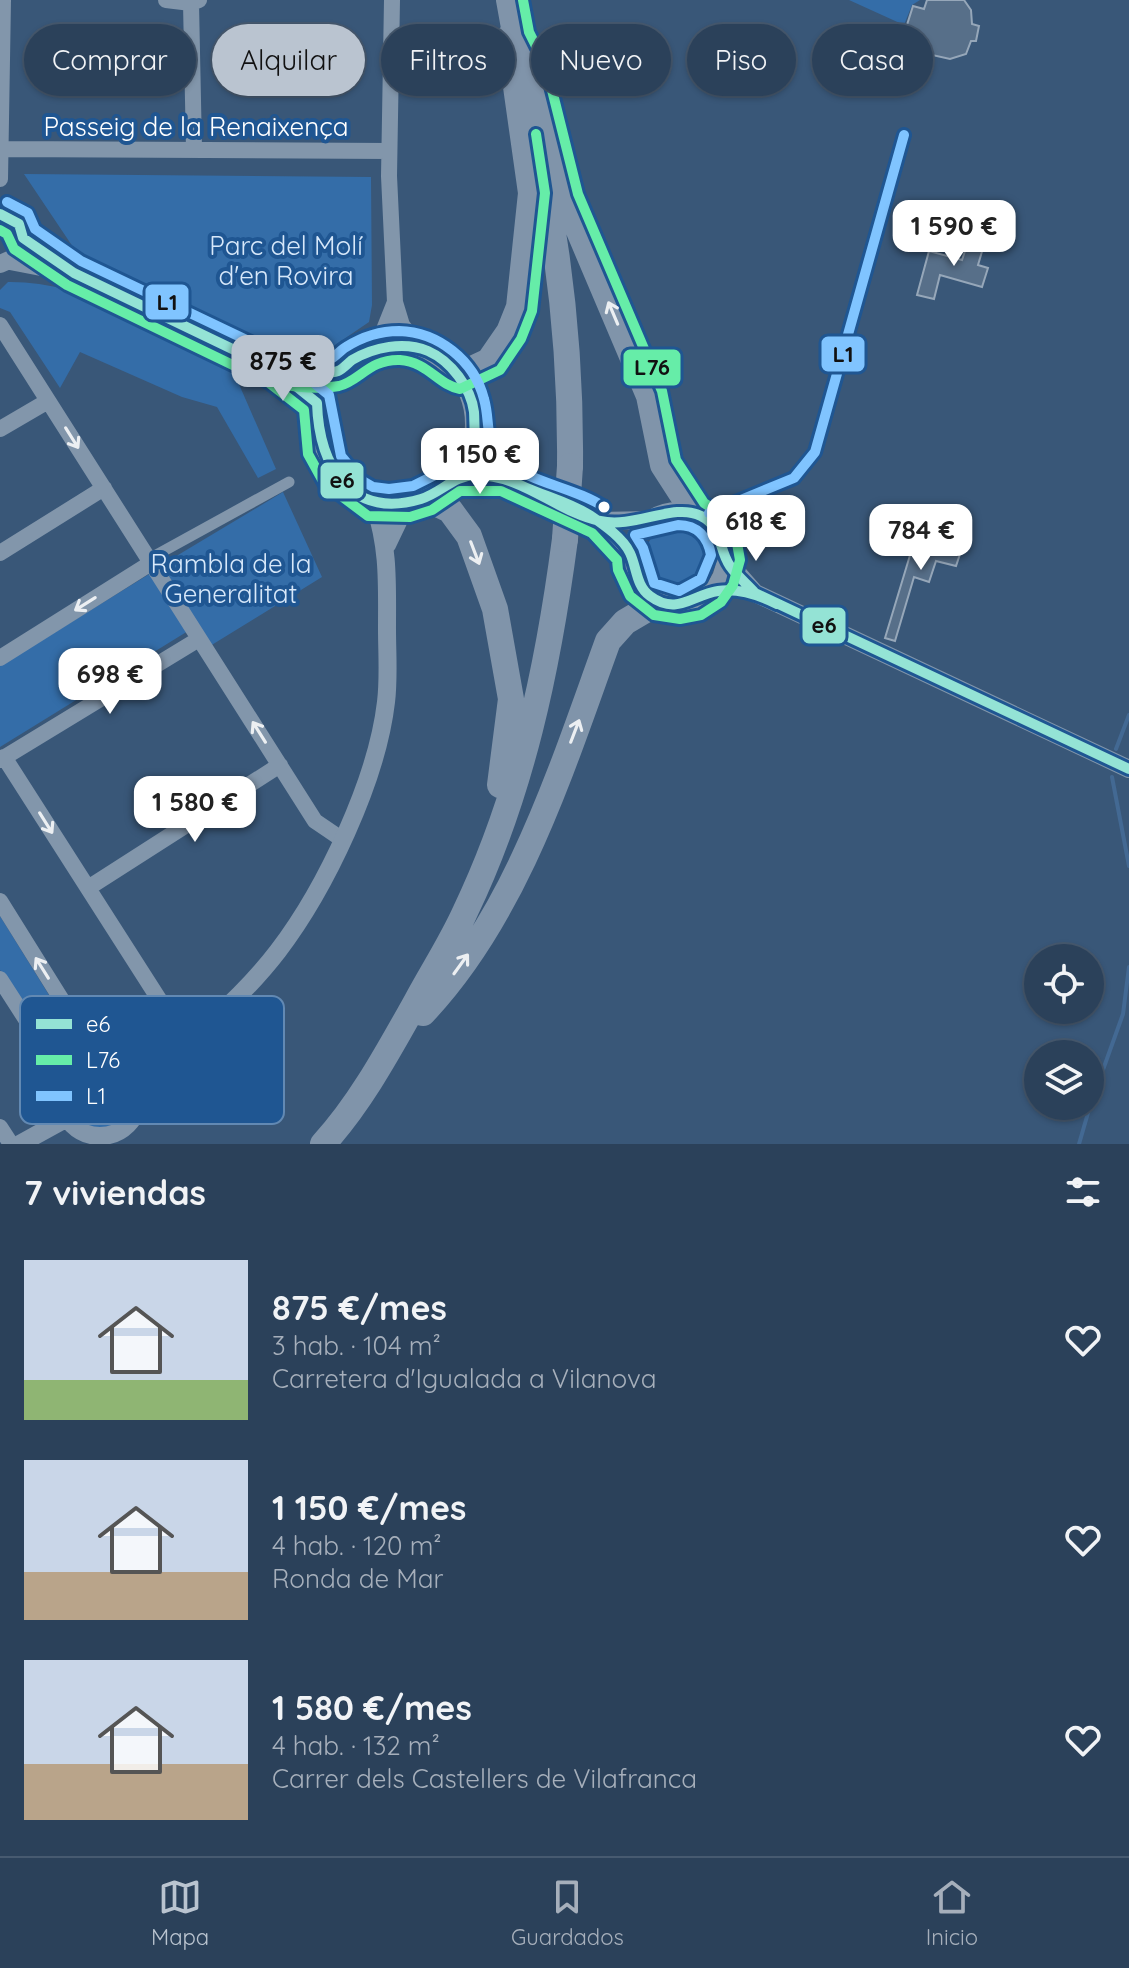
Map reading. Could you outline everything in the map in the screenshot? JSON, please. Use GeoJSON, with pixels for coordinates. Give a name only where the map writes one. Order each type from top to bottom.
{"type":"FeatureCollection","features":[{"type":"Feature","properties":{"kind":"highway"},"geometry":{"type":"LineString","coordinates":[[323,1144],[393,1044],[465,912],[513,792],[534,722],[552,636],[565,539],[571,397],[563,298],[510,3]]}},
{"type":"Feature","properties":{"kind":"highway"},"geometry":{"type":"LineString","coordinates":[[459,375],[481,367],[495,353],[509,332],[521,291],[531,193],[509,40],[510,3]]}},
{"type":"Feature","properties":{"kind":"highway"},"geometry":{"type":"LineString","coordinates":[[516,36],[532,69],[565,198],[649,396],[663,465],[694,513]]}},
{"type":"Feature","properties":{"kind":"highway"},"geometry":{"type":"LineString","coordinates":[[393,1044],[410,997],[475,869],[501,781],[511,699],[495,609],[469,536],[450,510],[416,500]]}},
{"type":"Feature","properties":{"kind":"highway"},"geometry":{"type":"LineString","coordinates":[[393,1044],[435,999],[472,949],[530,846],[608,641],[625,622],[659,602]]}},
{"type":"Feature","properties":{"kind":"street"},"geometry":{"type":"LineString","coordinates":[[0,179],[3,0]]}},
{"type":"Feature","properties":{"kind":"street"},"geometry":{"type":"LineString","coordinates":[[166,0],[195,2],[194,149]]}},
{"type":"Feature","properties":{"kind":"street"},"geometry":{"type":"LineString","coordinates":[[392,0],[389,151],[395,302],[402,325],[418,347]]}},
{"type":"Feature","properties":{"kind":"street","name":"Passeig de la Renaixença"},"geometry":{"type":"LineString","coordinates":[[2,149],[389,151]]}},
{"type":"Feature","properties":{"kind":"street"},"geometry":{"type":"LineString","coordinates":[[0,214],[19,224],[23,238],[20,251],[5,262]]}},
{"type":"Feature","properties":{"kind":"street"},"geometry":{"type":"LineString","coordinates":[[23,238],[74,273],[276,370],[317,403]]}},
{"type":"Feature","properties":{"kind":"street"},"geometry":{"type":"LineString","coordinates":[[5,262],[74,273]]}},
{"type":"Feature","properties":{"kind":"street"},"geometry":{"type":"LineString","coordinates":[[377,347],[395,302]]}},
{"type":"Feature","properties":{"kind":"street"},"geometry":{"type":"LineString","coordinates":[[0,325],[315,821],[343,840]]}},
{"type":"Feature","properties":{"kind":"street"},"geometry":{"type":"LineString","coordinates":[[233,996],[278,950],[323,881],[343,840],[374,755],[386,702],[387,545],[374,503],[336,476],[321,450],[317,403],[336,372],[354,356],[377,347],[418,347],[433,354],[459,375],[472,400],[473,441],[456,477]]}},
{"type":"Feature","properties":{"kind":"street"},"geometry":{"type":"LineString","coordinates":[[276,370],[336,372]]}},
{"type":"Feature","properties":{"kind":"street"},"geometry":{"type":"LineString","coordinates":[[0,429],[48,401]]}},
{"type":"Feature","properties":{"kind":"street"},"geometry":{"type":"LineString","coordinates":[[473,441],[504,477]]}},
{"type":"Feature","properties":{"kind":"street"},"geometry":{"type":"LineString","coordinates":[[374,503],[416,500],[456,477],[504,477],[600,521],[631,554]]}},
{"type":"Feature","properties":{"kind":"street"},"geometry":{"type":"LineString","coordinates":[[0,658],[150,561],[289,482]]}},
{"type":"Feature","properties":{"kind":"street"},"geometry":{"type":"LineString","coordinates":[[0,553],[104,488]]}},
{"type":"Feature","properties":{"kind":"street"},"geometry":{"type":"LineString","coordinates":[[387,545],[416,500]]}},
{"type":"Feature","properties":{"kind":"street"},"geometry":{"type":"LineString","coordinates":[[755,593],[711,592],[689,604],[659,602],[636,581],[631,554],[639,531],[650,520],[670,511],[694,513],[705,518],[722,537],[726,560],[755,593],[1129,769]]}},
{"type":"Feature","properties":{"kind":"street"},"geometry":{"type":"LineString","coordinates":[[600,521],[650,520]]}},
{"type":"Feature","properties":{"kind":"street"},"geometry":{"type":"LineString","coordinates":[[711,592],[726,560]]}},
{"type":"Feature","properties":{"kind":"street"},"geometry":{"type":"LineString","coordinates":[[157,996],[2,758],[199,639]]}},
{"type":"Feature","properties":{"kind":"street"},"geometry":{"type":"LineString","coordinates":[[88,888],[280,765]]}},
{"type":"Feature","properties":{"kind":"street"},"geometry":{"type":"LineString","coordinates":[[0,901],[59,996]]}},
{"type":"Feature","properties":{"kind":"street"},"geometry":{"type":"LineString","coordinates":[[0,979],[20,1010]]}},
{"type":"Feature","properties":{"kind":"street"},"geometry":{"type":"LineString","coordinates":[[20,1144],[56,1124]]}},
{"type":"Feature","properties":{"kind":"street"},"geometry":{"type":"LineString","coordinates":[[74,1124],[86,1134],[98,1136],[122,1130],[126,1124]]}},
{"type":"Feature","properties":{"kind":"street"},"geometry":{"type":"LineString","coordinates":[[0,1127],[11,1144]]}},
{"type":"Feature","properties":{"kind":"green space"},"geometry":{"type":"Polygon","coordinates":[[[849,0],[920,0],[912,5],[902,24],[849,0]]]}},
{"type":"Feature","properties":{"kind":"green space","name":"Parc del Molí d'en Rovira"},"geometry":{"type":"Polygon","coordinates":[[[24,174],[371,177],[372,305],[369,322],[319,356],[304,360],[79,256],[24,174]]]}},
{"type":"Feature","properties":{"kind":"green space"},"geometry":{"type":"Polygon","coordinates":[[[8,282],[66,289],[94,298],[228,359],[276,469],[258,478],[217,407],[182,397],[80,352],[60,388],[10,312],[0,308],[0,290],[8,282]]]}},
{"type":"Feature","properties":{"kind":"green space","name":"Rambla de la Generalitat"},"geometry":{"type":"Polygon","coordinates":[[[283,492],[322,577],[210,646],[158,567],[283,492]]]}},
{"type":"Feature","properties":{"kind":"green space"},"geometry":{"type":"Polygon","coordinates":[[[673,523],[687,523],[709,538],[715,558],[713,571],[705,583],[687,593],[673,593],[651,578],[645,565],[645,551],[660,529],[673,523]]]}},
{"type":"Feature","properties":{"kind":"green space","name":"Rambla de la Generalitat"},"geometry":{"type":"Polygon","coordinates":[[[151,573],[188,631],[0,747],[0,666],[151,573]]]}},
{"type":"Feature","properties":{"kind":"green space"},"geometry":{"type":"Polygon","coordinates":[[[0,916],[50,996],[20,996],[20,1002],[0,970],[0,916]]]}},
{"type":"Feature","properties":{"kind":"green space"},"geometry":{"type":"Polygon","coordinates":[[[86,1124],[112,1124],[99,1128],[86,1124]]]}},
{"type":"Feature","properties":{"kind":"building"},"geometry":{"type":"Polygon","coordinates":[[[927,0],[964,0],[971,10],[972,24],[979,26],[976,41],[971,41],[966,54],[950,59],[933,55],[933,24],[907,24],[913,6],[924,9],[927,0]]]}},
{"type":"Feature","properties":{"kind":"building"},"geometry":{"type":"Polygon","coordinates":[[[971,233],[986,238],[978,265],[988,268],[982,287],[940,275],[934,299],[917,295],[929,251],[962,260],[971,233]]]}},
{"type":"Feature","properties":{"kind":"building"},"geometry":{"type":"Polygon","coordinates":[[[917,532],[962,548],[956,566],[936,561],[929,582],[914,577],[895,641],[885,638],[917,532]]]}},
{"type":"Feature","properties":{"kind":"waterway"},"geometry":{"type":"LineString","coordinates":[[1116,749],[1129,715]]}},
{"type":"Feature","properties":{"kind":"waterway"},"geometry":{"type":"LineString","coordinates":[[1112,777],[1129,866]]}},
{"type":"Feature","properties":{"kind":"waterway"},"geometry":{"type":"LineString","coordinates":[[1104,1067],[1123,1014],[1129,967]]}},
{"type":"Feature","properties":{"kind":"waterway"},"geometry":{"type":"LineString","coordinates":[[1079,1144],[1086,1120]]}},
{"type":"Feature","properties":{"kind":"transit line","name":"L76"},"geometry":{"type":"LineString","coordinates":[[0,230],[7,234],[14,249],[67,285],[268,382],[304,410],[308,454],[324,483],[368,516],[410,517],[432,510],[460,491],[501,491],[592,533],[617,560],[618,570],[630,596],[654,615],[680,619],[701,615],[721,602],[733,585],[740,560],[735,532],[724,516],[704,503],[676,460],[662,391],[578,194],[546,66],[529,32],[523,0]]}},
{"type":"Feature","properties":{"kind":"transit line","name":"L76"},"geometry":{"type":"LineString","coordinates":[[260,378],[288,386],[339,386],[380,363],[400,360],[418,365],[460,389],[500,370],[521,339],[532,311],[545,193],[536,134]]}},
{"type":"Feature","properties":{"kind":"transit line","name":"L1"},"geometry":{"type":"LineString","coordinates":[[709,513],[794,478],[815,452],[904,135]]}},
{"type":"Feature","properties":{"kind":"transit line","name":"L1"},"geometry":{"type":"LineString","coordinates":[[7,202],[28,213],[35,229],[81,261],[282,357],[329,395],[341,456],[361,480],[373,487],[413,486],[463,461],[505,463]]}},
{"type":"Feature","properties":{"kind":"transit line","name":"e6"},"geometry":{"type":"LineString","coordinates":[[0,214],[19,224],[23,238],[74,273],[276,370],[317,403],[319,426],[332,466],[343,482],[357,494],[375,502],[396,503],[421,499],[454,481],[476,475],[509,481],[569,510],[600,521],[627,522],[679,512],[701,516],[717,532],[730,566],[755,593],[1129,769]]}},
{"type":"Feature","properties":{"kind":"transit line","name":"L1"},"geometry":{"type":"LineString","coordinates":[[276,356],[312,360],[332,358],[358,340],[385,332],[399,331],[427,337],[452,351],[472,372],[484,399],[490,439],[504,460],[527,475],[604,507]]}},
{"type":"Feature","properties":{"kind":"transit line","name":"e6"},"geometry":{"type":"LineString","coordinates":[[266,365],[323,373],[340,370],[361,355],[379,349],[409,346],[428,351],[452,368],[469,394],[477,444],[491,466],[517,484],[577,508],[613,532],[627,547],[639,582],[650,596],[660,602],[677,604],[709,593],[734,590],[777,604]]}},
{"type":"Feature","properties":{"kind":"transit line","name":"L1"},"geometry":{"type":"LineString","coordinates":[[678,525],[691,527],[701,534],[711,555],[701,579],[679,591],[654,583],[643,548],[635,535],[678,525]]}}]}
